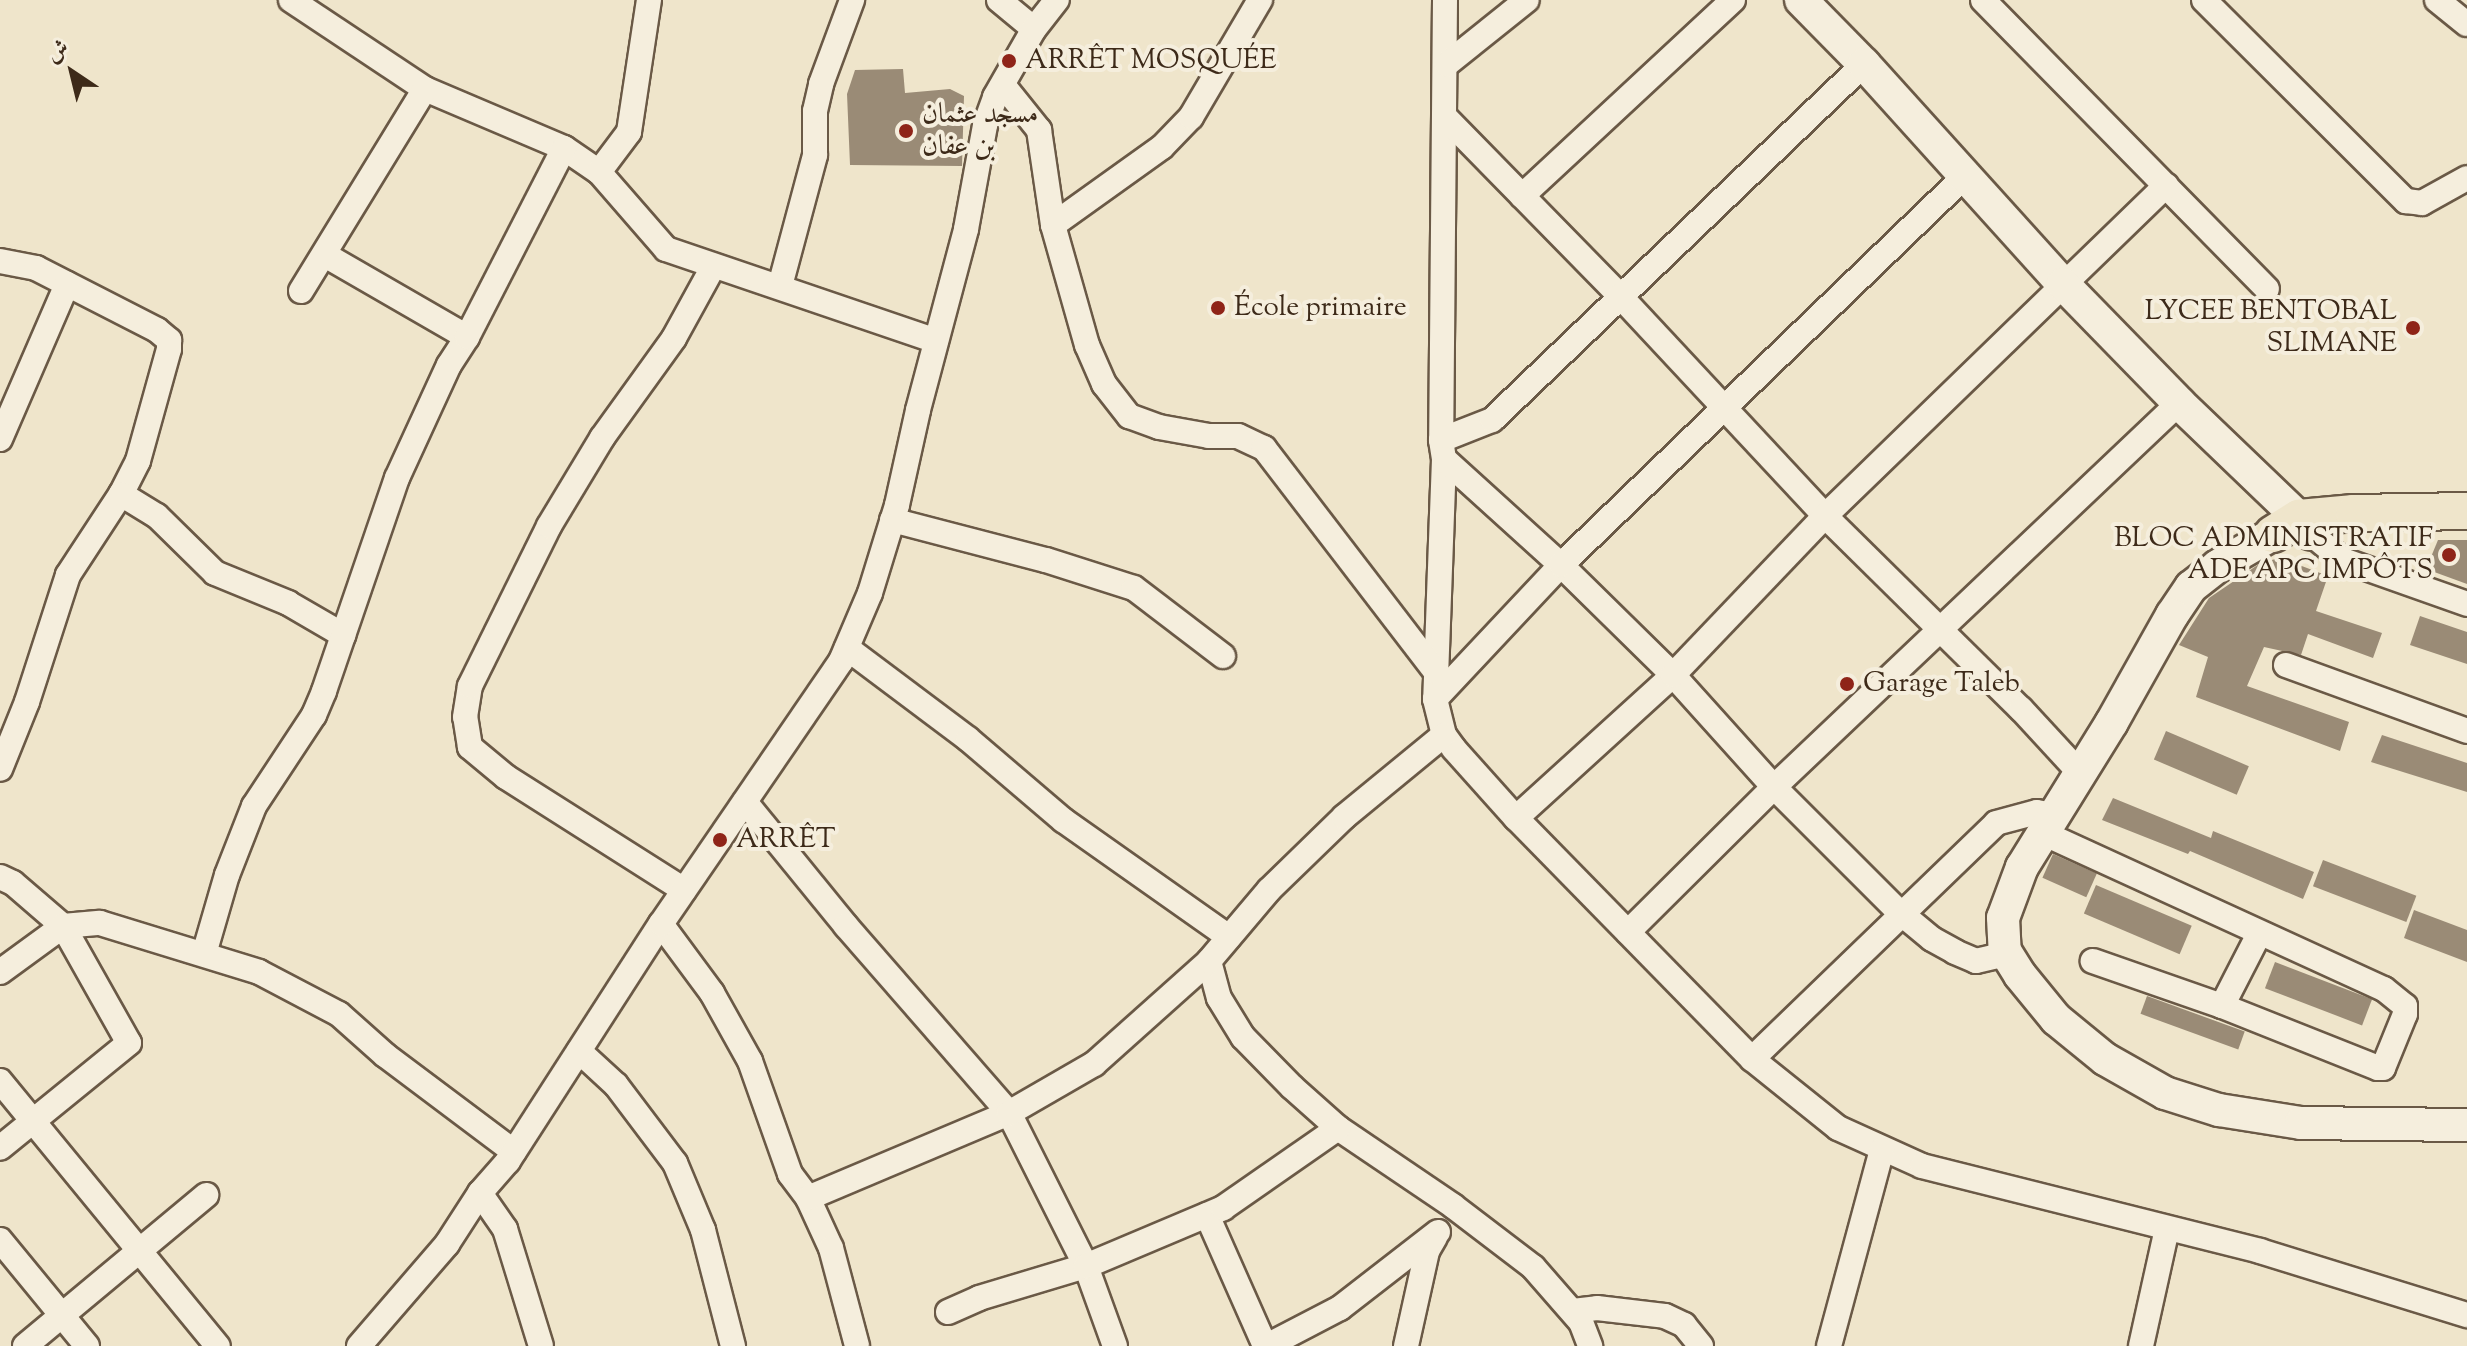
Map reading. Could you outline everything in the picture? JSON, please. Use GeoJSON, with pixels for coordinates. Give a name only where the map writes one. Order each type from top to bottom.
{"type":"FeatureCollection","features":[{"type":"Feature","properties":{"kind":"main road"},"geometry":{"type":"LineString","coordinates":[[1801,0],[2294,528],[2467,534]]}},
{"type":"Feature","properties":{"kind":"main road"},"geometry":{"type":"LineString","coordinates":[[2467,511],[2354,513],[2294,528],[2227,560],[2191,587],[2022,867],[2003,918],[2007,954],[2056,1019],[2105,1059],[2165,1093],[2219,1110],[2301,1123],[2467,1125]]}},
{"type":"Feature","properties":{"kind":"street"},"geometry":{"type":"LineString","coordinates":[[291,0],[425,89],[564,148],[599,172],[666,249],[936,341]]}},
{"type":"Feature","properties":{"kind":"street"},"geometry":{"type":"LineString","coordinates":[[599,172],[629,132],[649,0]]}},
{"type":"Feature","properties":{"kind":"street"},"geometry":{"type":"LineString","coordinates":[[780,286],[815,155],[815,111],[821,84],[852,0]]}},
{"type":"Feature","properties":{"kind":"street"},"geometry":{"type":"LineString","coordinates":[[999,0],[1034,29]]}},
{"type":"Feature","properties":{"kind":"street"},"geometry":{"type":"LineString","coordinates":[[359,1346],[447,1244],[480,1193],[514,1152],[661,924],[847,648],[870,593],[892,520],[966,229],[985,125],[1034,29],[1057,0]]}},
{"type":"Feature","properties":{"kind":"street"},"geometry":{"type":"LineString","coordinates":[[1053,225],[1162,147],[1191,117],[1260,0]]}},
{"type":"Feature","properties":{"kind":"street"},"geometry":{"type":"LineString","coordinates":[[1445,0],[1443,449],[1440,630],[1435,671],[1435,699],[1444,735],[1516,818],[1752,1059],[1838,1128],[1922,1166],[2260,1251],[2467,1315]]}},
{"type":"Feature","properties":{"kind":"street"},"geometry":{"type":"LineString","coordinates":[[1447,64],[1527,0]]}},
{"type":"Feature","properties":{"kind":"street"},"geometry":{"type":"LineString","coordinates":[[1522,196],[1733,0]]}},
{"type":"Feature","properties":{"kind":"street"},"geometry":{"type":"LineString","coordinates":[[1983,0],[2267,289]]}},
{"type":"Feature","properties":{"kind":"street"},"geometry":{"type":"LineString","coordinates":[[2204,0],[2406,201],[2422,203],[2467,178]]}},
{"type":"Feature","properties":{"kind":"street"},"geometry":{"type":"LineString","coordinates":[[2437,0],[2467,24]]}},
{"type":"Feature","properties":{"kind":"street"},"geometry":{"type":"LineString","coordinates":[[1443,449],[1492,420],[1864,64]]}},
{"type":"Feature","properties":{"kind":"street"},"geometry":{"type":"LineString","coordinates":[[1003,85],[1039,130],[1053,225],[1087,345],[1104,384],[1129,416],[1159,427],[1209,436],[1238,436],[1264,448],[1435,671]]}},
{"type":"Feature","properties":{"kind":"street"},"geometry":{"type":"LineString","coordinates":[[301,291],[425,89]]}},
{"type":"Feature","properties":{"kind":"street"},"geometry":{"type":"LineString","coordinates":[[1444,116],[1620,296],[1825,516],[2080,773]]}},
{"type":"Feature","properties":{"kind":"street"},"geometry":{"type":"LineString","coordinates":[[204,954],[227,875],[254,806],[314,715],[397,478],[449,365],[467,337],[564,148]]}},
{"type":"Feature","properties":{"kind":"street"},"geometry":{"type":"LineString","coordinates":[[1435,699],[1561,565],[1966,175]]}},
{"type":"Feature","properties":{"kind":"street"},"geometry":{"type":"LineString","coordinates":[[1516,818],[1673,675],[1825,516],[2166,186]]}},
{"type":"Feature","properties":{"kind":"street"},"geometry":{"type":"LineString","coordinates":[[325,255],[467,337]]}},
{"type":"Feature","properties":{"kind":"street"},"geometry":{"type":"LineString","coordinates":[[0,261],[36,268],[157,330],[169,340],[166,369],[138,461],[121,494],[68,575],[27,702],[0,769]]}},
{"type":"Feature","properties":{"kind":"street"},"geometry":{"type":"LineString","coordinates":[[684,890],[506,777],[470,747],[465,717],[470,686],[549,526],[602,438],[674,338],[713,267]]}},
{"type":"Feature","properties":{"kind":"street"},"geometry":{"type":"LineString","coordinates":[[0,439],[67,284]]}},
{"type":"Feature","properties":{"kind":"street"},"geometry":{"type":"LineString","coordinates":[[1628,932],[1774,787],[2179,403]]}},
{"type":"Feature","properties":{"kind":"street"},"geometry":{"type":"LineString","coordinates":[[1443,449],[1673,675],[1774,787],[1904,916],[1932,939],[1976,961],[2007,954]]}},
{"type":"Feature","properties":{"kind":"street"},"geometry":{"type":"LineString","coordinates":[[121,494],[157,516],[215,573],[288,603],[343,635]]}},
{"type":"Feature","properties":{"kind":"street"},"geometry":{"type":"LineString","coordinates":[[892,520],[1046,560],[1134,588],[1223,656]]}},
{"type":"Feature","properties":{"kind":"street"},"geometry":{"type":"LineString","coordinates":[[2294,528],[2357,566],[2467,604]]}},
{"type":"Feature","properties":{"kind":"street"},"geometry":{"type":"LineString","coordinates":[[847,648],[968,739],[1063,820],[1229,937]]}},
{"type":"Feature","properties":{"kind":"street"},"geometry":{"type":"LineString","coordinates":[[2286,665],[2467,731]]}},
{"type":"Feature","properties":{"kind":"street"},"geometry":{"type":"LineString","coordinates":[[808,1198],[1009,1113],[1094,1064],[1209,961],[1269,890],[1334,826],[1384,781],[1444,735]]}},
{"type":"Feature","properties":{"kind":"street"},"geometry":{"type":"LineString","coordinates":[[745,802],[846,926],[1009,1113],[1086,1266],[1115,1346]]}},
{"type":"Feature","properties":{"kind":"street"},"geometry":{"type":"LineString","coordinates":[[1752,1059],[1904,916],[1996,823],[2037,812],[2049,824],[2259,934],[2397,997],[2405,1006],[2405,1014],[2383,1068],[2366,1066],[2222,1006],[2093,961]]}},
{"type":"Feature","properties":{"kind":"street"},"geometry":{"type":"LineString","coordinates":[[0,877],[13,883],[63,926],[129,1043],[0,1148]]}},
{"type":"Feature","properties":{"kind":"street"},"geometry":{"type":"LineString","coordinates":[[0,972],[63,926],[100,923],[259,972],[339,1014],[385,1055],[514,1152]]}},
{"type":"Feature","properties":{"kind":"street"},"geometry":{"type":"LineString","coordinates":[[661,924],[712,993],[750,1061],[790,1174],[808,1198],[831,1248],[857,1346]]}},
{"type":"Feature","properties":{"kind":"street"},"geometry":{"type":"LineString","coordinates":[[2222,1006],[2259,934]]}},
{"type":"Feature","properties":{"kind":"street"},"geometry":{"type":"LineString","coordinates":[[1209,961],[1219,998],[1243,1037],[1338,1128],[1453,1206],[1533,1267],[1573,1311],[1590,1346]]}},
{"type":"Feature","properties":{"kind":"street"},"geometry":{"type":"LineString","coordinates":[[579,1051],[616,1085],[675,1163],[703,1230],[733,1346]]}},
{"type":"Feature","properties":{"kind":"street"},"geometry":{"type":"LineString","coordinates":[[0,1081],[218,1346]]}},
{"type":"Feature","properties":{"kind":"street"},"geometry":{"type":"LineString","coordinates":[[948,1312],[979,1298],[1086,1266],[1223,1208],[1338,1128]]}},
{"type":"Feature","properties":{"kind":"street"},"geometry":{"type":"LineString","coordinates":[[1829,1346],[1882,1150]]}},
{"type":"Feature","properties":{"kind":"street"},"geometry":{"type":"LineString","coordinates":[[480,1193],[505,1229],[541,1346]]}},
{"type":"Feature","properties":{"kind":"street"},"geometry":{"type":"LineString","coordinates":[[25,1346],[206,1195]]}},
{"type":"Feature","properties":{"kind":"street"},"geometry":{"type":"LineString","coordinates":[[1406,1346],[1427,1251],[1453,1206]]}},
{"type":"Feature","properties":{"kind":"street"},"geometry":{"type":"LineString","coordinates":[[1207,1215],[1266,1346],[1340,1308],[1438,1232]]}},
{"type":"Feature","properties":{"kind":"street"},"geometry":{"type":"LineString","coordinates":[[2141,1346],[2167,1229]]}},
{"type":"Feature","properties":{"kind":"street"},"geometry":{"type":"LineString","coordinates":[[0,1240],[87,1346]]}},
{"type":"Feature","properties":{"kind":"street"},"geometry":{"type":"LineString","coordinates":[[1573,1311],[1597,1308],[1665,1316],[1684,1325],[1701,1346]]}},
{"type":"Feature","properties":{"kind":"building","name":"مسجد عثمان بن عفان"},"geometry":{"type":"Polygon","coordinates":[[[903,69],[905,93],[950,89],[964,96],[962,166],[850,165],[847,94],[855,70],[903,69]]]}},
{"type":"Feature","properties":{"kind":"building","name":"BLOC ADMINISTRATIF ADE APC IMPÔTS"},"geometry":{"type":"Polygon","coordinates":[[[2438,540],[2467,540],[2467,584],[2426,569],[2438,540]]]}},
{"type":"Feature","properties":{"kind":"building"},"geometry":{"type":"Polygon","coordinates":[[[2281,558],[2328,576],[2316,611],[2382,633],[2373,658],[2308,634],[2301,655],[2264,647],[2247,686],[2349,722],[2340,751],[2196,697],[2208,657],[2179,645],[2209,598],[2262,562],[2281,558]]]}},
{"type":"Feature","properties":{"kind":"building"},"geometry":{"type":"Polygon","coordinates":[[[2420,616],[2467,632],[2467,664],[2410,645],[2420,616]]]}},
{"type":"Feature","properties":{"kind":"building"},"geometry":{"type":"Polygon","coordinates":[[[2166,731],[2249,766],[2237,795],[2154,760],[2166,731]]]}},
{"type":"Feature","properties":{"kind":"building"},"geometry":{"type":"Polygon","coordinates":[[[2382,735],[2467,763],[2467,792],[2371,762],[2382,735]]]}},
{"type":"Feature","properties":{"kind":"building"},"geometry":{"type":"Polygon","coordinates":[[[2113,798],[2211,838],[2213,831],[2314,872],[2303,899],[2190,851],[2188,854],[2102,820],[2113,798]]]}},
{"type":"Feature","properties":{"kind":"building"},"geometry":{"type":"Polygon","coordinates":[[[2053,854],[2097,874],[2086,897],[2042,878],[2053,854]]]}},
{"type":"Feature","properties":{"kind":"building"},"geometry":{"type":"Polygon","coordinates":[[[2323,860],[2416,896],[2406,922],[2313,886],[2323,860]]]}},
{"type":"Feature","properties":{"kind":"building"},"geometry":{"type":"Polygon","coordinates":[[[2096,885],[2192,926],[2180,954],[2084,914],[2096,885]]]}},
{"type":"Feature","properties":{"kind":"building"},"geometry":{"type":"Polygon","coordinates":[[[2414,910],[2467,930],[2467,962],[2404,938],[2414,910]]]}},
{"type":"Feature","properties":{"kind":"building"},"geometry":{"type":"Polygon","coordinates":[[[2275,962],[2372,999],[2362,1025],[2265,988],[2275,962]]]}},
{"type":"Feature","properties":{"kind":"building"},"geometry":{"type":"Polygon","coordinates":[[[2147,996],[2245,1032],[2238,1049],[2141,1014],[2147,996]]]}},
{"type":"Feature","properties":{"kind":"place","name":"ARRÊT MOSQUÉE"},"geometry":{"type":"Point","coordinates":[1009,61]}},
{"type":"Feature","properties":{"kind":"place","name":"مسجد عثمان بن عفان"},"geometry":{"type":"Point","coordinates":[906,131]}},
{"type":"Feature","properties":{"kind":"place","name":"École primaire"},"geometry":{"type":"Point","coordinates":[1218,308]}},
{"type":"Feature","properties":{"kind":"place","name":"LYCEE BENTOBAL SLIMANE"},"geometry":{"type":"Point","coordinates":[2413,328]}},
{"type":"Feature","properties":{"kind":"place","name":"BLOC ADMINISTRATIF ADE APC IMPÔTS"},"geometry":{"type":"Point","coordinates":[2449,555]}},
{"type":"Feature","properties":{"kind":"place","name":"Garage Taleb"},"geometry":{"type":"Point","coordinates":[1847,684]}},
{"type":"Feature","properties":{"kind":"place","name":"ARRÊT"},"geometry":{"type":"Point","coordinates":[720,840]}}]}
